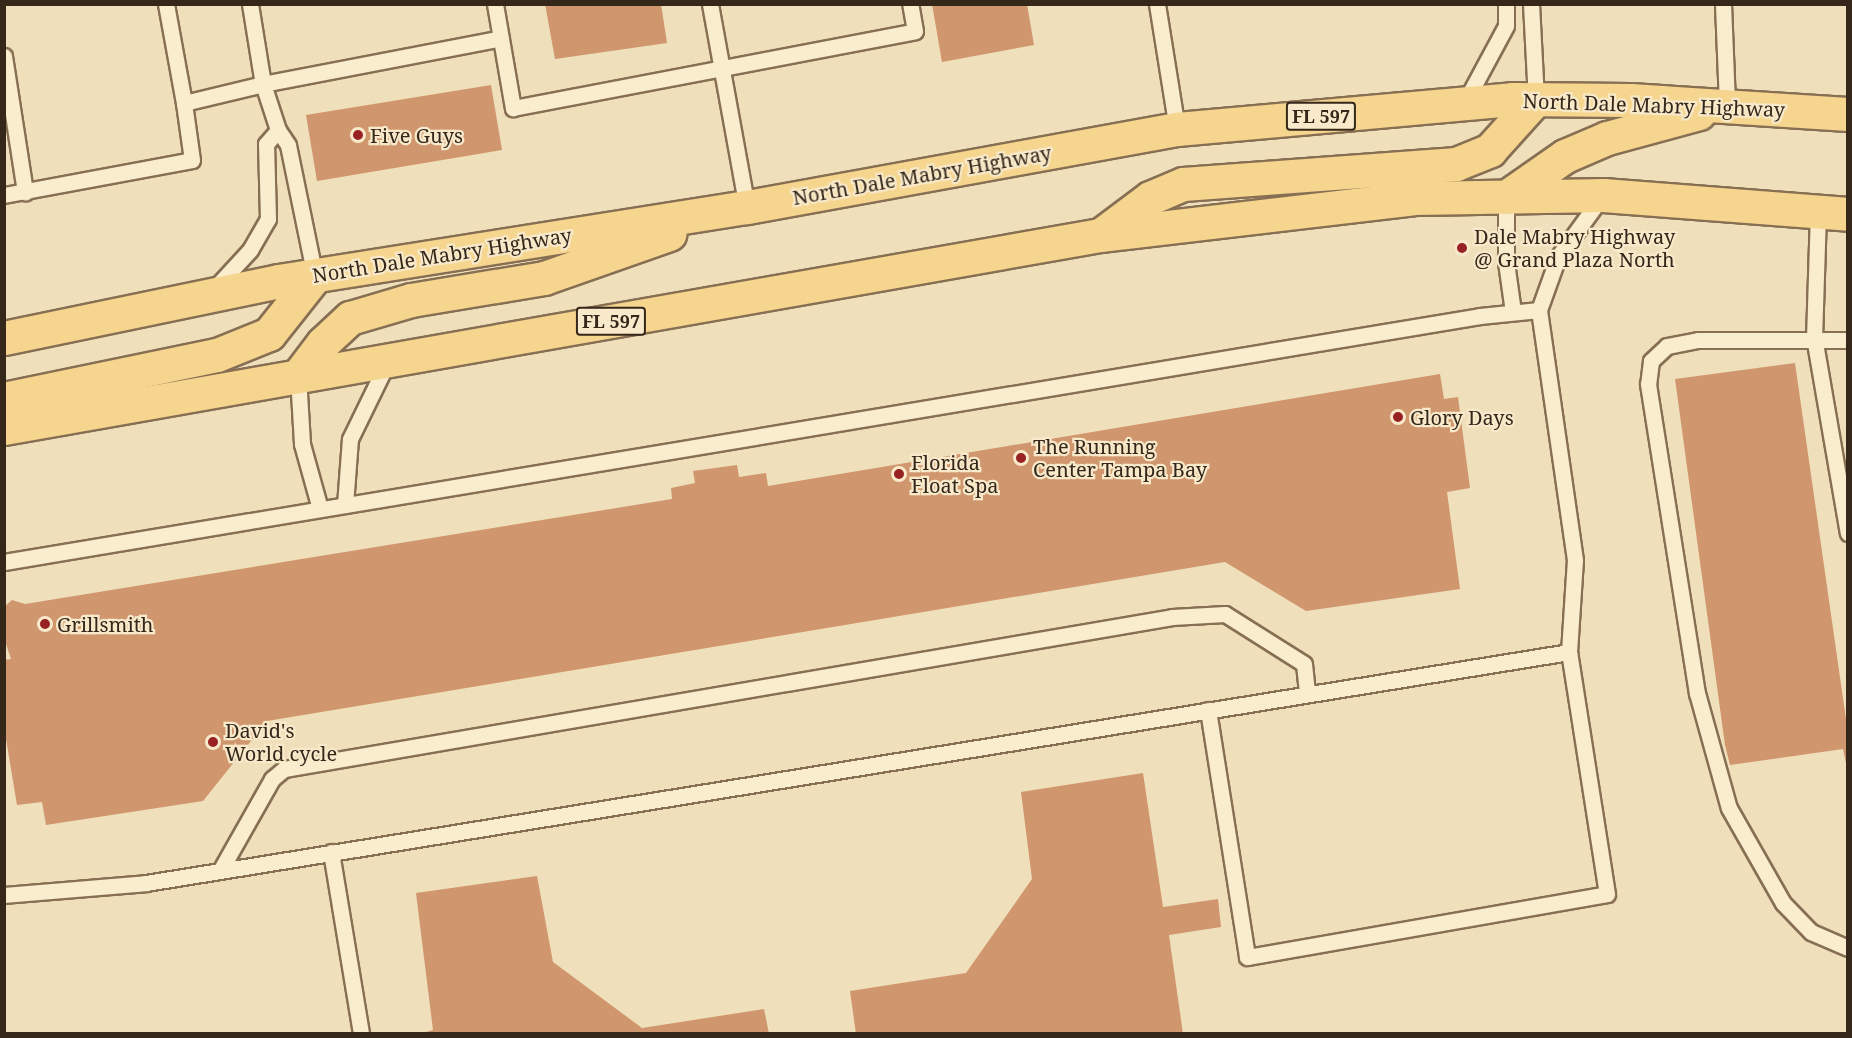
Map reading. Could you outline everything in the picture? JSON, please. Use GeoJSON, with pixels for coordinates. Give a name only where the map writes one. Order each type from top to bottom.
{"type":"FeatureCollection","features":[{"type":"Feature","properties":{"kind":"main road","name":"North Dale Mabry Highway"},"geometry":{"type":"LineString","coordinates":[[4,338],[315,276],[747,207],[1177,129],[1465,103],[1536,99],[1727,105],[1848,114]]}},
{"type":"Feature","properties":{"kind":"main road"},"geometry":{"type":"LineString","coordinates":[[1100,235],[1150,198],[1183,184],[1456,164],[1490,150],[1536,99]]}},
{"type":"Feature","properties":{"kind":"main road"},"geometry":{"type":"LineString","coordinates":[[1506,197],[1565,156],[1607,138],[1727,105]]}},
{"type":"Feature","properties":{"kind":"main road","name":"FL 597"},"geometry":{"type":"LineString","coordinates":[[4,428],[1100,235],[1413,198],[1603,195],[1833,213]]}},
{"type":"Feature","properties":{"kind":"main road"},"geometry":{"type":"LineString","coordinates":[[298,376],[323,343],[350,318],[411,300],[544,278],[747,207]]}},
{"type":"Feature","properties":{"kind":"main road"},"geometry":{"type":"LineString","coordinates":[[4,399],[217,355],[269,334],[315,276]]}},
{"type":"Feature","properties":{"kind":"lane"},"geometry":{"type":"LineString","coordinates":[[4,195],[192,160],[166,4]]}},
{"type":"Feature","properties":{"kind":"lane"},"geometry":{"type":"LineString","coordinates":[[250,4],[263,84],[278,130],[288,146],[315,276]]}},
{"type":"Feature","properties":{"kind":"lane"},"geometry":{"type":"LineString","coordinates":[[495,4],[513,108],[721,70],[915,31],[910,4]]}},
{"type":"Feature","properties":{"kind":"lane"},"geometry":{"type":"LineString","coordinates":[[710,4],[747,207]]}},
{"type":"Feature","properties":{"kind":"lane"},"geometry":{"type":"LineString","coordinates":[[1157,4],[1177,129]]}},
{"type":"Feature","properties":{"kind":"lane"},"geometry":{"type":"LineString","coordinates":[[1465,103],[1506,26],[1506,4]]}},
{"type":"Feature","properties":{"kind":"lane"},"geometry":{"type":"LineString","coordinates":[[1531,4],[1536,99]]}},
{"type":"Feature","properties":{"kind":"lane"},"geometry":{"type":"LineString","coordinates":[[1723,4],[1727,105]]}},
{"type":"Feature","properties":{"kind":"lane"},"geometry":{"type":"LineString","coordinates":[[184,103],[263,84],[501,38]]}},
{"type":"Feature","properties":{"kind":"lane"},"geometry":{"type":"LineString","coordinates":[[4,57],[25,192]]}},
{"type":"Feature","properties":{"kind":"lane"},"geometry":{"type":"LineString","coordinates":[[205,297],[250,250],[268,219],[266,144],[278,130]]}},
{"type":"Feature","properties":{"kind":"lane"},"geometry":{"type":"LineString","coordinates":[[1208,710],[1247,957],[1607,894],[1569,652],[1575,560],[1539,310],[1558,257],[1603,195]]}},
{"type":"Feature","properties":{"kind":"lane"},"geometry":{"type":"LineString","coordinates":[[1506,197],[1506,262],[1513,312]]}},
{"type":"Feature","properties":{"kind":"lane"},"geometry":{"type":"LineString","coordinates":[[1833,213],[1814,337],[1848,533]]}},
{"type":"Feature","properties":{"kind":"lane"},"geometry":{"type":"LineString","coordinates":[[4,562],[1513,312],[1539,310]]}},
{"type":"Feature","properties":{"kind":"lane"},"geometry":{"type":"LineString","coordinates":[[1848,340],[1814,337],[1698,340],[1667,346],[1651,361],[1648,384],[1697,693],[1725,797],[1783,903],[1811,932],[1848,948]]}},
{"type":"Feature","properties":{"kind":"lane"},"geometry":{"type":"LineString","coordinates":[[345,505],[350,439],[389,359]]}},
{"type":"Feature","properties":{"kind":"lane"},"geometry":{"type":"LineString","coordinates":[[298,376],[302,444],[320,509]]}},
{"type":"Feature","properties":{"kind":"lane"},"geometry":{"type":"LineString","coordinates":[[220,871],[272,779],[284,769],[1172,617],[1225,614],[1304,664],[1308,672],[1307,694]]}},
{"type":"Feature","properties":{"kind":"lane"},"geometry":{"type":"LineString","coordinates":[[4,895],[146,883],[1569,652]]}},
{"type":"Feature","properties":{"kind":"lane"},"geometry":{"type":"LineString","coordinates":[[331,852],[361,1034]]}},
{"type":"Feature","properties":{"kind":"building"},"geometry":{"type":"Polygon","coordinates":[[[545,4],[661,4],[667,43],[555,59],[545,4]]]}},
{"type":"Feature","properties":{"kind":"building"},"geometry":{"type":"Polygon","coordinates":[[[932,4],[1027,4],[1034,45],[942,62],[932,4]]]}},
{"type":"Feature","properties":{"kind":"building"},"geometry":{"type":"Polygon","coordinates":[[[491,85],[502,150],[317,181],[306,115],[491,85]]]}},
{"type":"Feature","properties":{"kind":"building"},"geometry":{"type":"Polygon","coordinates":[[[1795,363],[1848,733],[1848,773],[1843,749],[1730,765],[1725,745],[1675,379],[1795,363]]]}},
{"type":"Feature","properties":{"kind":"building"},"geometry":{"type":"Polygon","coordinates":[[[1440,374],[1444,399],[1458,397],[1470,488],[1447,492],[1460,589],[1306,611],[1225,562],[267,721],[203,801],[46,825],[42,802],[17,805],[4,727],[4,660],[11,659],[4,638],[4,607],[12,600],[25,604],[672,499],[671,488],[695,483],[693,471],[737,465],[739,477],[766,473],[768,486],[1440,374]]]}},
{"type":"Feature","properties":{"kind":"building"},"geometry":{"type":"Polygon","coordinates":[[[1143,773],[1163,907],[1218,899],[1221,927],[1169,935],[1183,1034],[856,1034],[850,991],[966,973],[1032,879],[1021,792],[1143,773]]]}},
{"type":"Feature","properties":{"kind":"building"},"geometry":{"type":"Polygon","coordinates":[[[537,876],[553,962],[642,1028],[764,1009],[769,1034],[419,1034],[433,1030],[416,893],[537,876]]]}},
{"type":"Feature","properties":{"kind":"place","name":"Five Guys"},"geometry":{"type":"Point","coordinates":[358,135]}},
{"type":"Feature","properties":{"kind":"place","name":"Dale Mabry Highway @ Grand Plaza North"},"geometry":{"type":"Point","coordinates":[1462,248]}},
{"type":"Feature","properties":{"kind":"place","name":"Glory Days"},"geometry":{"type":"Point","coordinates":[1398,417]}},
{"type":"Feature","properties":{"kind":"place","name":"The Running Center Tampa Bay"},"geometry":{"type":"Point","coordinates":[1021,458]}},
{"type":"Feature","properties":{"kind":"place","name":"Florida Float Spa"},"geometry":{"type":"Point","coordinates":[899,474]}},
{"type":"Feature","properties":{"kind":"place","name":"Grillsmith"},"geometry":{"type":"Point","coordinates":[45,624]}},
{"type":"Feature","properties":{"kind":"place","name":"David's World cycle"},"geometry":{"type":"Point","coordinates":[213,742]}}]}
